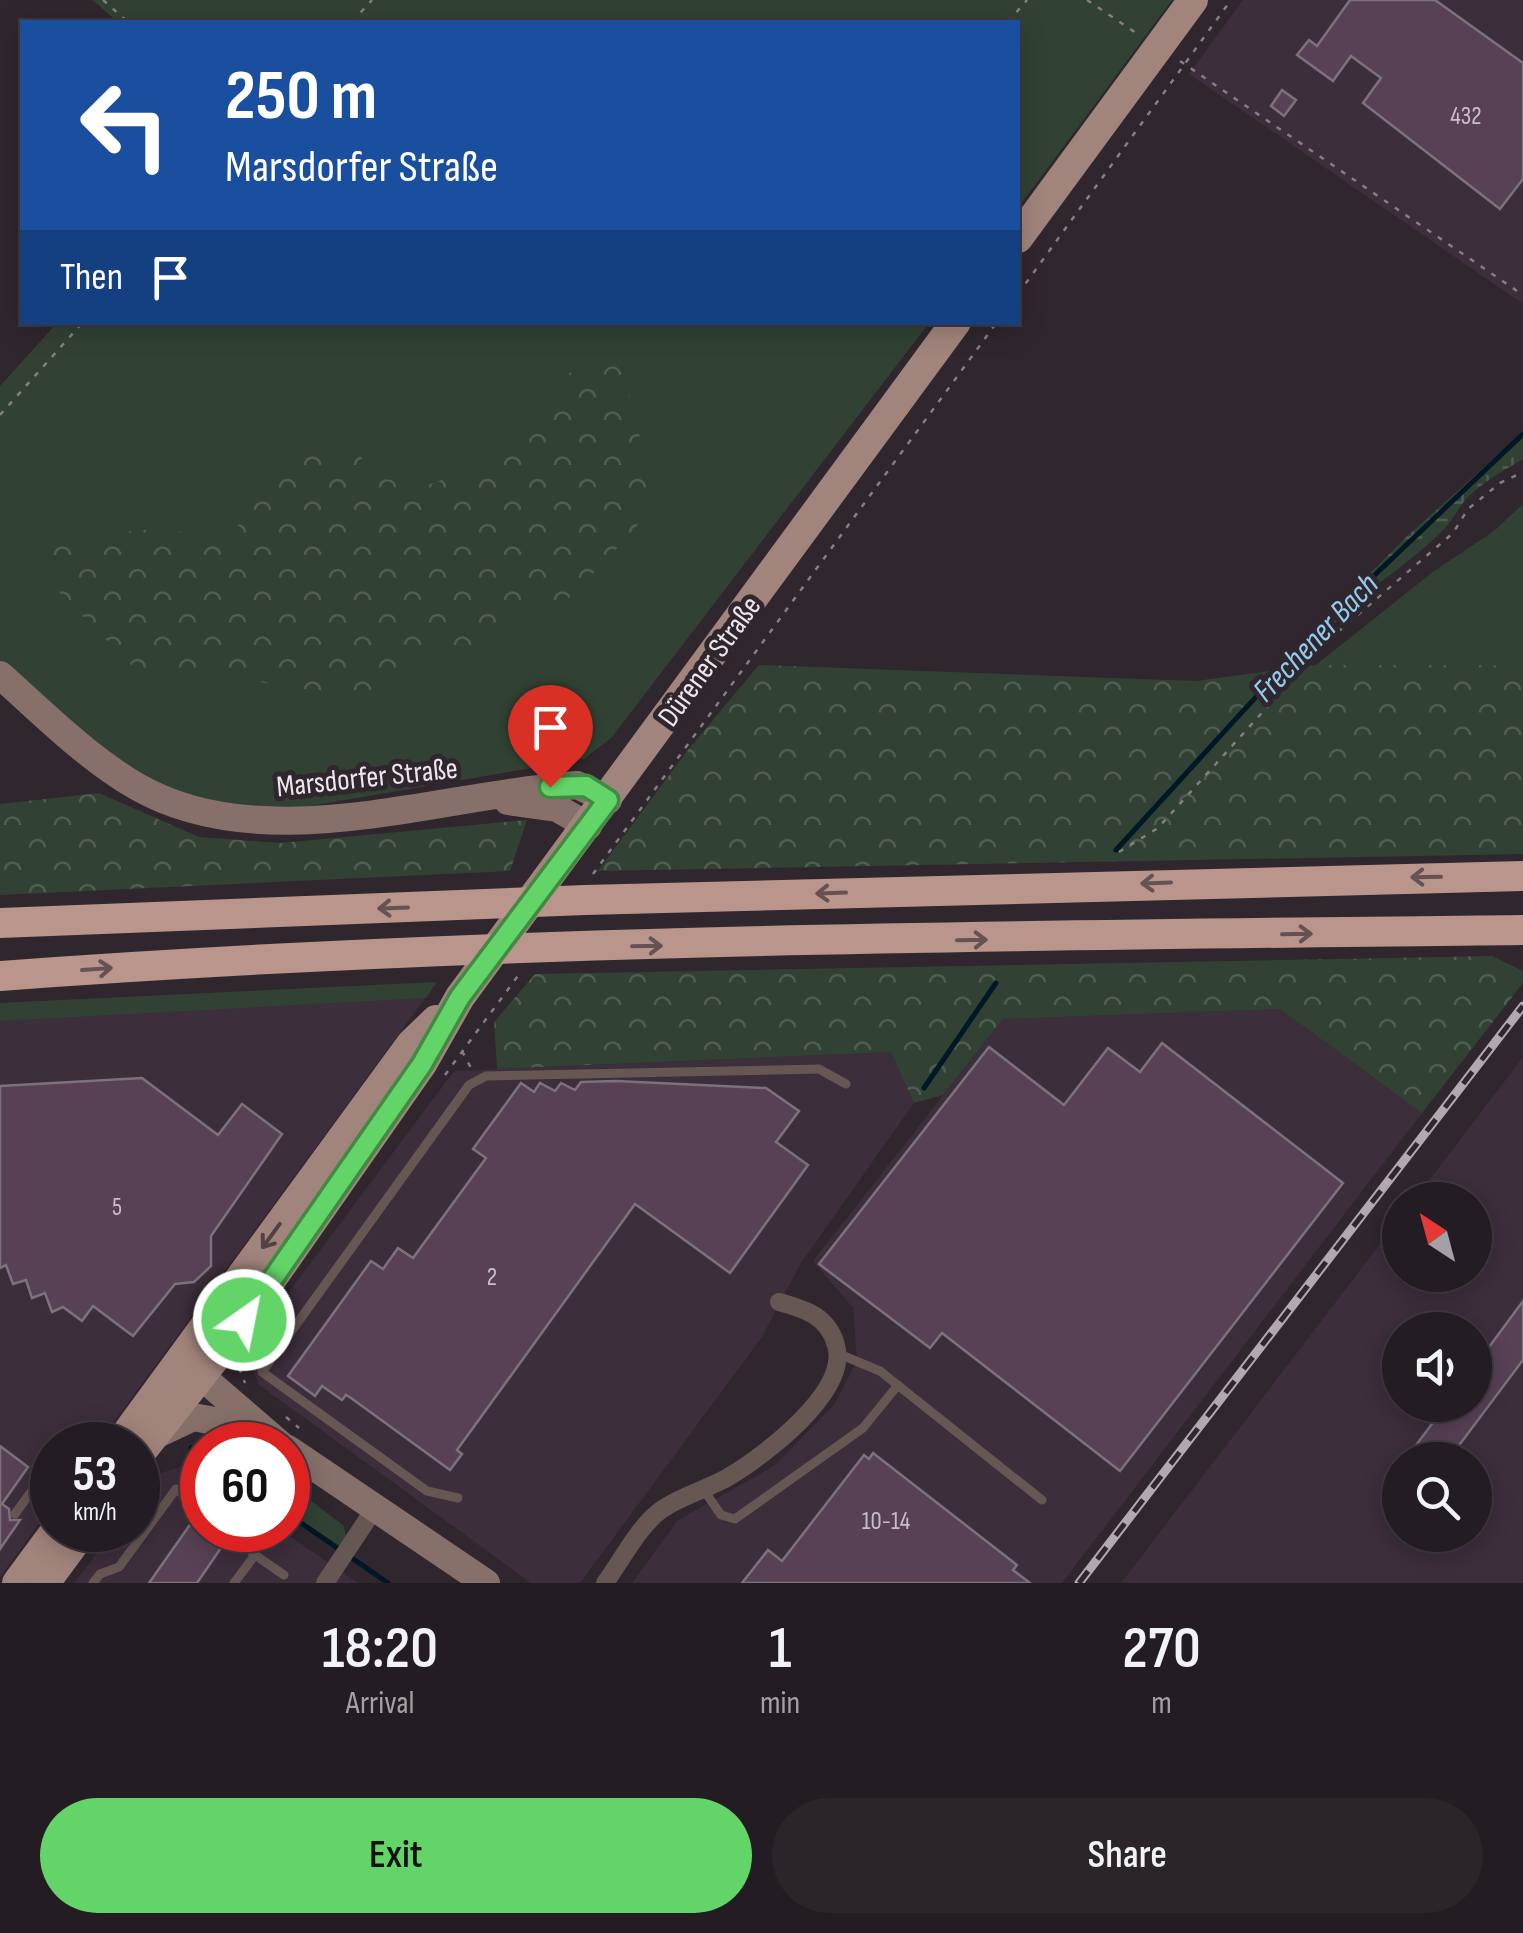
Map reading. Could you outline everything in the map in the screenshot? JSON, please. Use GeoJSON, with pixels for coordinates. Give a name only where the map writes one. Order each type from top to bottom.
{"type":"FeatureCollection","features":[{"type":"Feature","properties":{"kind":"highway"},"geometry":{"type":"LineString","coordinates":[[0,923],[490,904],[587,890],[1523,876]]}},
{"type":"Feature","properties":{"kind":"highway"},"geometry":{"type":"LineString","coordinates":[[0,976],[268,957],[458,950],[1523,930]]}},
{"type":"Feature","properties":{"kind":"main road"},"geometry":{"type":"LineString","coordinates":[[1020,235],[1193,0]]}},
{"type":"Feature","properties":{"kind":"main road","name":"Dürener Straße"},"geometry":{"type":"LineString","coordinates":[[140,1422],[184,1375],[234,1348],[422,1064],[460,997],[954,325]]}},
{"type":"Feature","properties":{"kind":"main road","name":"Dürener Straße"},"geometry":{"type":"LineString","coordinates":[[158,1422],[184,1375],[411,1044],[460,997]]}},
{"type":"Feature","properties":{"kind":"main road"},"geometry":{"type":"LineString","coordinates":[[17,1583],[40,1552]]}},
{"type":"Feature","properties":{"kind":"main road"},"geometry":{"type":"LineString","coordinates":[[45,1583],[68,1552]]}},
{"type":"Feature","properties":{"kind":"street","name":"Marsdorfer Straße"},"geometry":{"type":"LineString","coordinates":[[0,675],[96,758],[137,787],[190,809],[236,819],[286,822],[487,797],[522,788],[577,785],[608,800]]}},
{"type":"Feature","properties":{"kind":"street","name":"Marsdorfer Straße"},"geometry":{"type":"LineString","coordinates":[[487,797],[557,808],[588,826]]}},
{"type":"Feature","properties":{"kind":"street"},"geometry":{"type":"LineString","coordinates":[[605,1583],[653,1517],[768,1451],[812,1409],[839,1354],[833,1333],[806,1309],[778,1302]]}},
{"type":"Feature","properties":{"kind":"street"},"geometry":{"type":"LineString","coordinates":[[234,1348],[230,1372],[246,1410]]}},
{"type":"Feature","properties":{"kind":"street"},"geometry":{"type":"LineString","coordinates":[[184,1375],[264,1422]]}},
{"type":"Feature","properties":{"kind":"street"},"geometry":{"type":"LineString","coordinates":[[160,1437],[193,1417],[246,1410]]}},
{"type":"Feature","properties":{"kind":"street"},"geometry":{"type":"LineString","coordinates":[[310,1456],[375,1508],[486,1583]]}},
{"type":"Feature","properties":{"kind":"street"},"geometry":{"type":"LineString","coordinates":[[325,1583],[375,1508]]}},
{"type":"Feature","properties":{"kind":"lane"},"geometry":{"type":"LineString","coordinates":[[458,1498],[426,1490],[262,1372],[469,1085],[486,1076],[820,1069],[846,1084]]}},
{"type":"Feature","properties":{"kind":"lane"},"geometry":{"type":"LineString","coordinates":[[839,1354],[880,1371],[1042,1500]]}},
{"type":"Feature","properties":{"kind":"lane"},"geometry":{"type":"LineString","coordinates":[[704,1489],[720,1515],[735,1519],[804,1474],[863,1428],[898,1385]]}},
{"type":"Feature","properties":{"kind":"lane"},"geometry":{"type":"LineString","coordinates":[[93,1583],[100,1574],[118,1567],[176,1488],[180,1491]]}},
{"type":"Feature","properties":{"kind":"lane"},"geometry":{"type":"LineString","coordinates":[[15,1514],[30,1493]]}},
{"type":"Feature","properties":{"kind":"lane"},"geometry":{"type":"LineString","coordinates":[[234,1583],[254,1554],[284,1575]]}},
{"type":"Feature","properties":{"kind":"path"},"geometry":{"type":"LineString","coordinates":[[103,0],[126,20]]}},
{"type":"Feature","properties":{"kind":"path"},"geometry":{"type":"LineString","coordinates":[[354,20],[372,0]]}},
{"type":"Feature","properties":{"kind":"path"},"geometry":{"type":"LineString","coordinates":[[1010,20],[1027,0]]}},
{"type":"Feature","properties":{"kind":"path"},"geometry":{"type":"LineString","coordinates":[[1087,0],[1523,295]]}},
{"type":"Feature","properties":{"kind":"path"},"geometry":{"type":"LineString","coordinates":[[1020,291],[1231,0]]}},
{"type":"Feature","properties":{"kind":"path"},"geometry":{"type":"LineString","coordinates":[[356,17],[361,20]]}},
{"type":"Feature","properties":{"kind":"path"},"geometry":{"type":"LineString","coordinates":[[0,415],[80,325]]}},
{"type":"Feature","properties":{"kind":"path"},"geometry":{"type":"LineString","coordinates":[[587,890],[995,325]]}},
{"type":"Feature","properties":{"kind":"path"},"geometry":{"type":"LineString","coordinates":[[1119,852],[1158,828],[1324,644],[1452,533],[1468,509],[1500,483],[1523,472]]}},
{"type":"Feature","properties":{"kind":"path"},"geometry":{"type":"LineString","coordinates":[[442,1078],[523,970]]}},
{"type":"Feature","properties":{"kind":"path"},"geometry":{"type":"LineString","coordinates":[[462,1051],[478,1080]]}},
{"type":"Feature","properties":{"kind":"path"},"geometry":{"type":"LineString","coordinates":[[234,1348],[246,1410]]}},
{"type":"Feature","properties":{"kind":"shaded area"},"geometry":{"type":"Polygon","coordinates":[[[1243,0],[1523,0],[1523,304],[1189,74],[1243,0]]]}},
{"type":"Feature","properties":{"kind":"shaded area"},"geometry":{"type":"Polygon","coordinates":[[[437,982],[114,1422],[30,1422],[30,1536],[0,1577],[0,1003],[437,982]]]}},
{"type":"Feature","properties":{"kind":"shaded area"},"geometry":{"type":"Polygon","coordinates":[[[1280,1009],[1422,1113],[1062,1583],[632,1583],[678,1520],[774,1466],[834,1405],[857,1361],[853,1308],[813,1261],[1003,1019],[1280,1009]]]}},
{"type":"Feature","properties":{"kind":"shaded area"},"geometry":{"type":"Polygon","coordinates":[[[891,1052],[914,1103],[801,1263],[762,1337],[580,1583],[531,1583],[258,1384],[252,1367],[256,1336],[454,1071],[891,1052]]]}},
{"type":"Feature","properties":{"kind":"shaded area"},"geometry":{"type":"Polygon","coordinates":[[[1523,1057],[1523,1583],[1121,1583],[1382,1242],[1382,1292],[1492,1292],[1492,1182],[1428,1182],[1523,1057]]]}},
{"type":"Feature","properties":{"kind":"shaded area"},"geometry":{"type":"Polygon","coordinates":[[[180,1467],[180,1552],[310,1550],[358,1583],[74,1583],[98,1552],[160,1552],[160,1473],[180,1467]]]}},
{"type":"Feature","properties":{"kind":"green space"},"geometry":{"type":"Polygon","coordinates":[[[92,0],[1172,0],[1020,205],[1020,20],[116,20],[92,0]]]}},
{"type":"Feature","properties":{"kind":"green space"},"geometry":{"type":"Polygon","coordinates":[[[55,325],[927,325],[612,737],[584,759],[281,811],[192,798],[139,775],[98,747],[0,662],[0,386],[55,325]]]}},
{"type":"Feature","properties":{"kind":"green space"},"geometry":{"type":"Polygon","coordinates":[[[604,352],[632,372],[629,399],[657,495],[632,533],[569,598],[534,610],[511,632],[420,661],[364,694],[282,687],[215,671],[135,669],[58,591],[48,568],[53,546],[114,534],[154,529],[194,535],[212,543],[233,532],[283,467],[334,447],[356,452],[382,479],[430,484],[508,456],[543,416],[571,371],[604,352]]]}},
{"type":"Feature","properties":{"kind":"green space"},"geometry":{"type":"Polygon","coordinates":[[[1523,432],[1523,459],[1473,492],[1434,539],[1346,611],[1309,652],[1275,669],[1404,539],[1523,432]]]}},
{"type":"Feature","properties":{"kind":"green space"},"geometry":{"type":"Polygon","coordinates":[[[1523,504],[1523,665],[1316,665],[1434,571],[1494,531],[1523,504]]]}},
{"type":"Feature","properties":{"kind":"green space"},"geometry":{"type":"Polygon","coordinates":[[[759,665],[1196,681],[1316,665],[1523,665],[1523,854],[598,871],[687,751],[759,665]]]}},
{"type":"Feature","properties":{"kind":"green space"},"geometry":{"type":"Polygon","coordinates":[[[99,793],[199,837],[281,843],[527,820],[510,871],[0,895],[0,804],[99,793]]]}},
{"type":"Feature","properties":{"kind":"green space"},"geometry":{"type":"Polygon","coordinates":[[[1492,956],[1523,971],[1523,983],[1422,1113],[1280,1009],[1003,1019],[943,1095],[914,1103],[891,1052],[497,1069],[494,1022],[535,974],[1492,956]]]}},
{"type":"Feature","properties":{"kind":"green space"},"geometry":{"type":"Polygon","coordinates":[[[437,982],[426,998],[0,1021],[0,1003],[437,982]]]}},
{"type":"Feature","properties":{"kind":"green space"},"geometry":{"type":"Polygon","coordinates":[[[310,1500],[344,1526],[346,1537],[340,1546],[310,1526],[310,1500]]]}},
{"type":"Feature","properties":{"kind":"building"},"geometry":{"type":"Polygon","coordinates":[[[1350,0],[1435,0],[1523,63],[1523,179],[1500,209],[1363,103],[1381,78],[1351,56],[1333,81],[1297,55],[1309,40],[1317,46],[1350,0]]]}},
{"type":"Feature","properties":{"kind":"building"},"geometry":{"type":"Polygon","coordinates":[[[1282,90],[1296,100],[1284,116],[1271,106],[1282,90]]]}},
{"type":"Feature","properties":{"kind":"building"},"geometry":{"type":"Polygon","coordinates":[[[1162,1043],[1343,1183],[1120,1471],[942,1333],[930,1348],[819,1264],[989,1047],[1064,1105],[1108,1048],[1140,1072],[1162,1043]]]}},
{"type":"Feature","properties":{"kind":"building"},"geometry":{"type":"Polygon","coordinates":[[[142,1078],[218,1135],[242,1104],[282,1134],[211,1236],[211,1266],[194,1282],[175,1284],[133,1336],[93,1306],[82,1321],[63,1307],[52,1312],[45,1293],[32,1298],[26,1280],[13,1284],[6,1265],[0,1268],[0,1086],[142,1078]]]}},
{"type":"Feature","properties":{"kind":"building"},"geometry":{"type":"Polygon","coordinates":[[[581,1082],[766,1088],[799,1111],[776,1142],[808,1165],[730,1273],[635,1204],[457,1450],[462,1454],[450,1470],[346,1395],[342,1400],[322,1386],[315,1396],[288,1376],[371,1261],[383,1269],[398,1248],[413,1258],[486,1158],[473,1149],[521,1083],[534,1092],[540,1083],[555,1091],[561,1083],[575,1090],[581,1082]]]}},
{"type":"Feature","properties":{"kind":"building"},"geometry":{"type":"Polygon","coordinates":[[[1523,1301],[1523,1360],[1492,1401],[1492,1343],[1523,1301]]]}},
{"type":"Feature","properties":{"kind":"building"},"geometry":{"type":"Polygon","coordinates":[[[1433,1422],[1476,1422],[1462,1442],[1418,1442],[1433,1422]]]}},
{"type":"Feature","properties":{"kind":"building"},"geometry":{"type":"Polygon","coordinates":[[[0,1446],[28,1467],[2,1504],[9,1509],[10,1520],[20,1520],[0,1549],[0,1446]]]}},
{"type":"Feature","properties":{"kind":"building"},"geometry":{"type":"Polygon","coordinates":[[[873,1453],[1017,1565],[1013,1570],[1030,1583],[742,1583],[768,1550],[782,1561],[864,1455],[869,1459],[873,1453]]]}},
{"type":"Feature","properties":{"kind":"building"},"geometry":{"type":"Polygon","coordinates":[[[180,1539],[180,1552],[218,1552],[197,1583],[149,1583],[180,1539]]]}},
{"type":"Feature","properties":{"kind":"waterway","name":"Frechener Bach"},"geometry":{"type":"LineString","coordinates":[[1116,850],[1319,628],[1523,434]]}},
{"type":"Feature","properties":{"kind":"waterway","name":"Frechener Bach"},"geometry":{"type":"LineString","coordinates":[[924,1088],[996,983]]}},
{"type":"Feature","properties":{"kind":"waterway"},"geometry":{"type":"LineString","coordinates":[[310,1529],[340,1550]]}},
{"type":"Feature","properties":{"kind":"waterway"},"geometry":{"type":"LineString","coordinates":[[349,1556],[388,1583]]}},
{"type":"Feature","properties":{"kind":"railway"},"geometry":{"type":"LineString","coordinates":[[1079,1583],[1523,1006]]}},
{"type":"Feature","properties":{"kind":"route"},"geometry":{"type":"LineString","coordinates":[[244,1320],[282,1259],[422,1064],[460,997],[608,800],[586,786],[550,787]]}}]}
